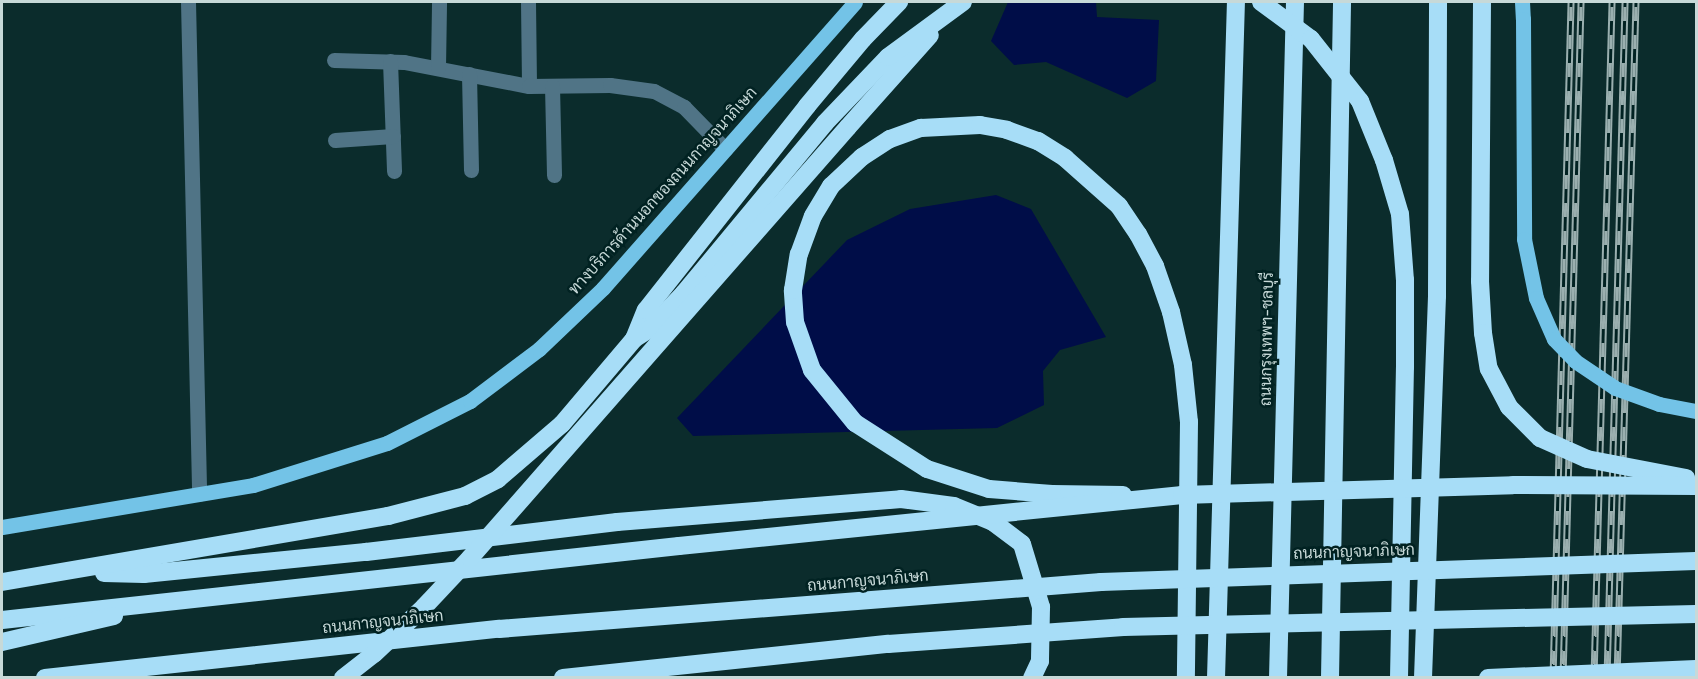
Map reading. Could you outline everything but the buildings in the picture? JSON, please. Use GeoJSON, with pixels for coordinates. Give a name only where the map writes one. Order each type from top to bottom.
{"type":"FeatureCollection","features":[{"type":"Feature","properties":{"kind":"highway"},"geometry":{"type":"LineString","coordinates":[[634,339],[646,310],[842,64],[899,2]]}},
{"type":"Feature","properties":{"kind":"highway"},"geometry":{"type":"LineString","coordinates":[[2,582],[388,516],[465,495],[498,479],[530,455],[562,424],[634,339],[651,328],[684,293],[825,123],[888,57],[963,2]]}},
{"type":"Feature","properties":{"kind":"highway"},"geometry":{"type":"LineString","coordinates":[[343,678],[374,654],[424,607],[470,558],[785,197],[963,2]]}},
{"type":"Feature","properties":{"kind":"highway"},"geometry":{"type":"LineString","coordinates":[[1216,678],[1236,2]]}},
{"type":"Feature","properties":{"kind":"highway"},"geometry":{"type":"LineString","coordinates":[[1262,2],[1311,39],[1360,101],[1384,160],[1400,214],[1405,280],[1399,678]]}},
{"type":"Feature","properties":{"kind":"highway","name":"ถนนกรุงเทพฯ-ชลบุรี"},"geometry":{"type":"LineString","coordinates":[[1278,678],[1295,2]]}},
{"type":"Feature","properties":{"kind":"highway"},"geometry":{"type":"LineString","coordinates":[[1329,678],[1342,2]]}},
{"type":"Feature","properties":{"kind":"highway"},"geometry":{"type":"LineString","coordinates":[[1424,678],[1437,296],[1438,2]]}},
{"type":"Feature","properties":{"kind":"highway"},"geometry":{"type":"LineString","coordinates":[[1482,2],[1480,281],[1483,333],[1489,369],[1509,407],[1540,438],[1587,459],[1696,480]]}},
{"type":"Feature","properties":{"kind":"highway"},"geometry":{"type":"LineString","coordinates":[[1186,678],[1189,422],[1183,365],[1171,312],[1155,266],[1138,234],[1119,206],[1065,158],[1038,141],[1007,130],[980,124],[921,128],[890,140],[862,157],[831,186],[813,216],[799,254],[794,290],[795,322],[812,370],[855,423],[927,469],[989,489],[1052,494],[1182,495],[1513,485],[1696,486]]}},
{"type":"Feature","properties":{"kind":"highway"},"geometry":{"type":"LineString","coordinates":[[2,620],[679,546],[1182,495]]}},
{"type":"Feature","properties":{"kind":"highway"},"geometry":{"type":"LineString","coordinates":[[57,573],[144,573],[366,552],[617,522],[901,499],[954,506],[993,522],[1022,544],[1041,606],[1040,662],[1032,678]]}},
{"type":"Feature","properties":{"kind":"highway","name":"ถนนกาญจนาภิเษก"},"geometry":{"type":"LineString","coordinates":[[45,678],[499,629],[1101,582],[1696,561]]}},
{"type":"Feature","properties":{"kind":"highway"},"geometry":{"type":"LineString","coordinates":[[2,642],[100,621],[157,603]]}},
{"type":"Feature","properties":{"kind":"highway"},"geometry":{"type":"LineString","coordinates":[[563,678],[888,644],[1123,627],[1696,615]]}},
{"type":"Feature","properties":{"kind":"highway"},"geometry":{"type":"LineString","coordinates":[[1488,678],[1696,669]]}},
{"type":"Feature","properties":{"kind":"main road","name":"ทางบริการด้านนอกของถนนกาญจนาภิเษก"},"geometry":{"type":"LineString","coordinates":[[2,527],[253,485],[387,443],[470,401],[539,349],[603,288],[855,2]]}},
{"type":"Feature","properties":{"kind":"main road"},"geometry":{"type":"LineString","coordinates":[[1522,2],[1524,238],[1536,298],[1554,339],[1575,361],[1615,388],[1659,404],[1696,411]]}},
{"type":"Feature","properties":{"kind":"street"},"geometry":{"type":"LineString","coordinates":[[188,2],[199,494]]}},
{"type":"Feature","properties":{"kind":"street"},"geometry":{"type":"LineString","coordinates":[[438,68],[439,2]]}},
{"type":"Feature","properties":{"kind":"street"},"geometry":{"type":"LineString","coordinates":[[528,2],[529,86]]}},
{"type":"Feature","properties":{"kind":"street"},"geometry":{"type":"LineString","coordinates":[[334,60],[390,61],[529,86],[609,85],[654,91],[684,107],[725,149]]}},
{"type":"Feature","properties":{"kind":"street"},"geometry":{"type":"LineString","coordinates":[[390,61],[394,171]]}},
{"type":"Feature","properties":{"kind":"street"},"geometry":{"type":"LineString","coordinates":[[469,75],[471,170]]}},
{"type":"Feature","properties":{"kind":"street"},"geometry":{"type":"LineString","coordinates":[[552,86],[554,175]]}},
{"type":"Feature","properties":{"kind":"street"},"geometry":{"type":"LineString","coordinates":[[335,140],[393,136]]}},
{"type":"Feature","properties":{"kind":"shaded area"},"geometry":{"type":"Polygon","coordinates":[[[1008,2],[1096,2],[1097,17],[1159,20],[1156,81],[1127,98],[1046,62],[1014,65],[991,41],[1008,2]]]}},
{"type":"Feature","properties":{"kind":"shaded area"},"geometry":{"type":"Polygon","coordinates":[[[996,195],[1031,209],[1106,337],[1060,350],[1043,371],[1044,405],[997,428],[693,436],[677,418],[847,240],[910,209],[996,195]]]}},
{"type":"Feature","properties":{"kind":"railway"},"geometry":{"type":"LineString","coordinates":[[1553,678],[1571,2]]}},
{"type":"Feature","properties":{"kind":"railway"},"geometry":{"type":"LineString","coordinates":[[1563,678],[1581,2]]}},
{"type":"Feature","properties":{"kind":"railway"},"geometry":{"type":"LineString","coordinates":[[1594,678],[1612,2]]}},
{"type":"Feature","properties":{"kind":"railway"},"geometry":{"type":"LineString","coordinates":[[1607,678],[1625,2]]}},
{"type":"Feature","properties":{"kind":"railway"},"geometry":{"type":"LineString","coordinates":[[1617,678],[1636,2]]}}]}
